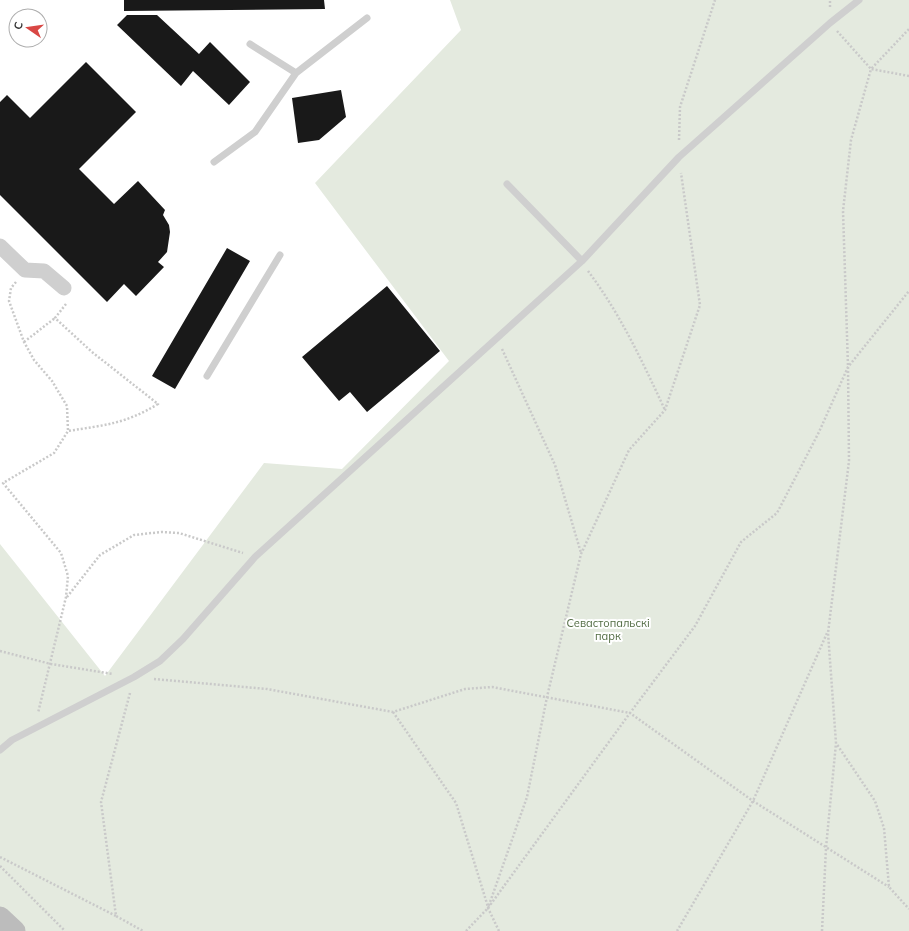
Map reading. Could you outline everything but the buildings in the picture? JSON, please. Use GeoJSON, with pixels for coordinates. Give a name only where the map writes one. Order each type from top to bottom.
{"type":"FeatureCollection","features":[{"type":"Feature","properties":{"kind":"main road"},"geometry":{"type":"LineString","coordinates":[[0,917],[15,931]]}},
{"type":"Feature","properties":{"kind":"street"},"geometry":{"type":"LineString","coordinates":[[0,246],[25,270],[44,271],[64,288]]}},
{"type":"Feature","properties":{"kind":"lane"},"geometry":{"type":"LineString","coordinates":[[0,750],[12,740],[134,677],[160,661],[183,639],[255,557],[582,261],[679,157],[830,23],[859,0]]}},
{"type":"Feature","properties":{"kind":"lane"},"geometry":{"type":"LineString","coordinates":[[214,162],[254,132],[296,73],[367,18]]}},
{"type":"Feature","properties":{"kind":"lane"},"geometry":{"type":"LineString","coordinates":[[250,44],[296,73]]}},
{"type":"Feature","properties":{"kind":"lane"},"geometry":{"type":"LineString","coordinates":[[507,184],[582,261]]}},
{"type":"Feature","properties":{"kind":"lane"},"geometry":{"type":"LineString","coordinates":[[207,376],[280,255]]}},
{"type":"Feature","properties":{"kind":"path"},"geometry":{"type":"LineString","coordinates":[[488,908],[527,797],[547,697],[581,554],[629,450],[665,410],[700,305],[679,157],[680,108],[715,0]]}},
{"type":"Feature","properties":{"kind":"path"},"geometry":{"type":"LineString","coordinates":[[830,0],[830,23],[870,68],[909,76]]}},
{"type":"Feature","properties":{"kind":"path"},"geometry":{"type":"LineString","coordinates":[[822,931],[826,848],[836,743],[828,633],[849,461],[848,367],[843,211],[852,140],[870,68],[909,29]]}},
{"type":"Feature","properties":{"kind":"path"},"geometry":{"type":"LineString","coordinates":[[582,261],[603,290],[631,337],[665,410]]}},
{"type":"Feature","properties":{"kind":"path"},"geometry":{"type":"LineString","coordinates":[[25,270],[11,288],[9,301],[24,342],[34,360],[52,381],[67,406],[68,431],[54,453],[1,484],[61,553],[68,576],[66,597],[37,717],[36,727]]}},
{"type":"Feature","properties":{"kind":"path"},"geometry":{"type":"LineString","coordinates":[[24,342],[55,318],[72,296],[64,288]]}},
{"type":"Feature","properties":{"kind":"path"},"geometry":{"type":"LineString","coordinates":[[466,931],[488,908],[694,626],[741,542],[777,513],[819,432],[848,367],[909,291]]}},
{"type":"Feature","properties":{"kind":"path"},"geometry":{"type":"LineString","coordinates":[[55,318],[92,352],[158,404],[141,414],[116,424],[68,431]]}},
{"type":"Feature","properties":{"kind":"path"},"geometry":{"type":"LineString","coordinates":[[497,338],[554,465],[581,554]]}},
{"type":"Feature","properties":{"kind":"path"},"geometry":{"type":"LineString","coordinates":[[66,597],[100,555],[134,535],[161,532],[179,533],[255,557]]}},
{"type":"Feature","properties":{"kind":"path"},"geometry":{"type":"LineString","coordinates":[[677,931],[753,801],[828,633]]}},
{"type":"Feature","properties":{"kind":"path"},"geometry":{"type":"LineString","coordinates":[[0,651],[51,664],[134,677],[267,689],[392,712],[465,689],[492,687],[630,713],[753,801],[889,887],[909,910]]}},
{"type":"Feature","properties":{"kind":"path"},"geometry":{"type":"LineString","coordinates":[[116,916],[101,802],[134,677]]}},
{"type":"Feature","properties":{"kind":"path"},"geometry":{"type":"LineString","coordinates":[[392,712],[456,803],[488,908],[499,931]]}},
{"type":"Feature","properties":{"kind":"path"},"geometry":{"type":"LineString","coordinates":[[836,743],[875,801],[884,828],[889,887]]}},
{"type":"Feature","properties":{"kind":"path"},"geometry":{"type":"LineString","coordinates":[[0,857],[143,931]]}},
{"type":"Feature","properties":{"kind":"path"},"geometry":{"type":"LineString","coordinates":[[0,866],[65,931]]}},
{"type":"Feature","properties":{"kind":"green space","name":"Севастопальскі парк"},"geometry":{"type":"Polygon","coordinates":[[[450,0],[909,0],[909,931],[0,931],[0,544],[105,676],[264,463],[342,469],[449,361],[315,183],[461,30],[450,0]]]}}]}
